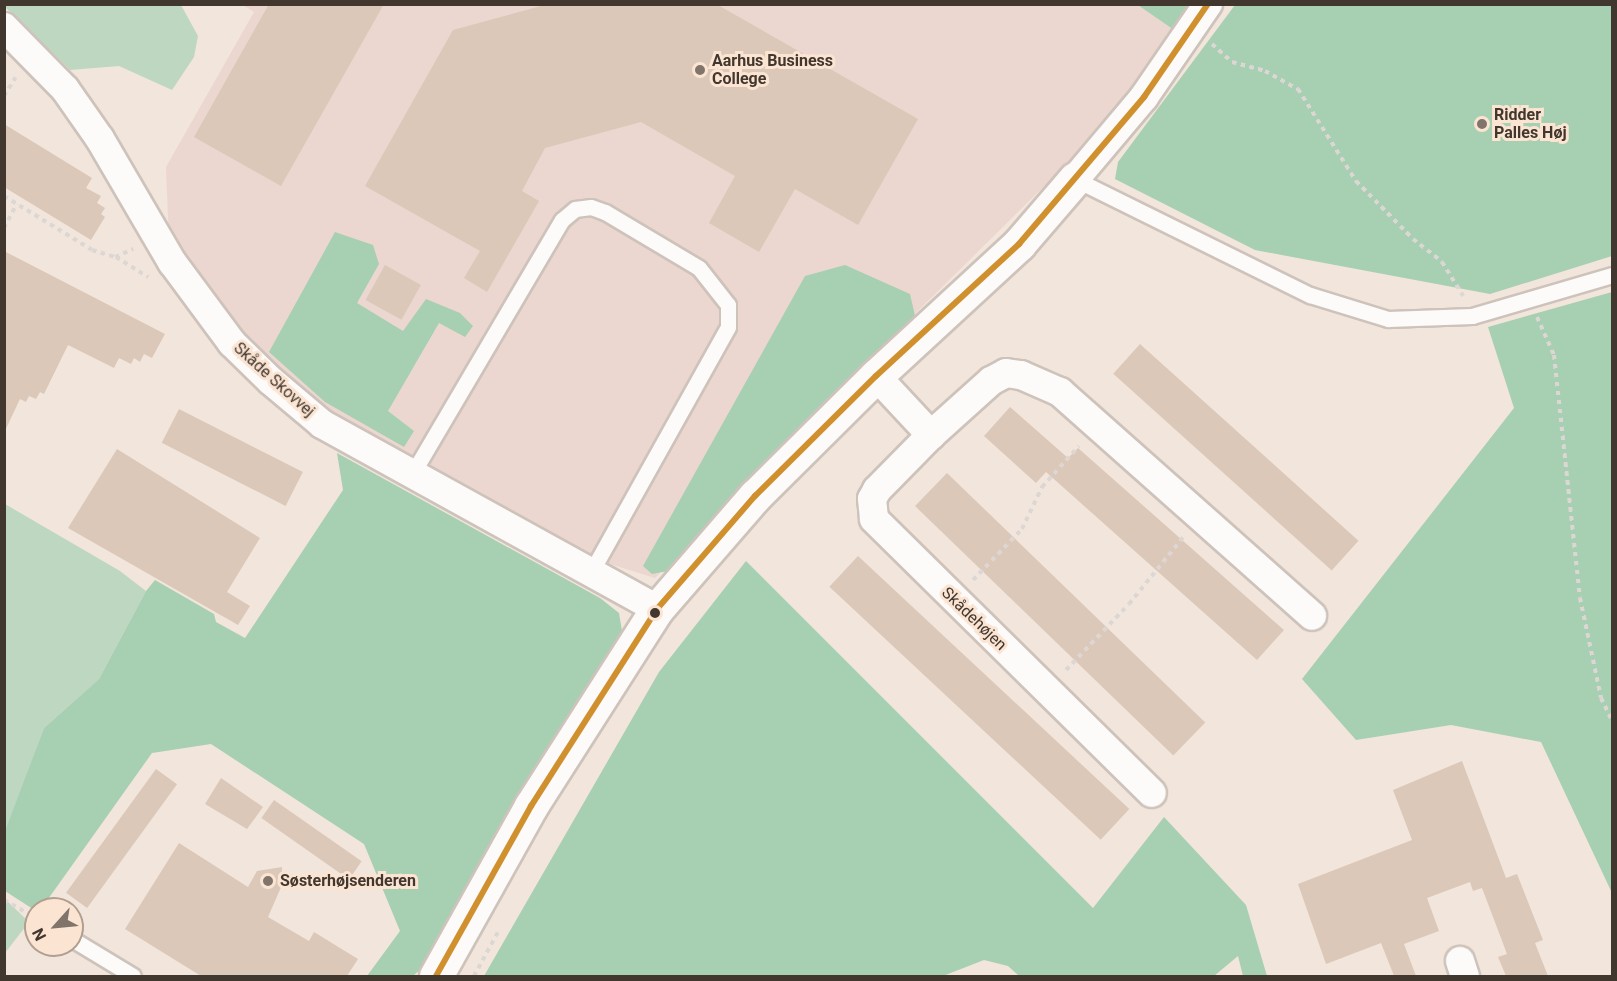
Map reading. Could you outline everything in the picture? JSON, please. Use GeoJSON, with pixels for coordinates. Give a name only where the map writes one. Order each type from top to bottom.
{"type":"FeatureCollection","features":[{"type":"Feature","properties":{"kind":"street"},"geometry":{"type":"LineString","coordinates":[[436,976],[531,806],[657,609],[755,496],[876,376],[1019,244],[1144,96],[1201,15]]}},
{"type":"Feature","properties":{"kind":"street","name":"Skåde Skovvej"},"geometry":{"type":"LineString","coordinates":[[4,27],[65,89],[157,237],[232,343],[271,381],[322,424],[411,476],[657,609]]}},
{"type":"Feature","properties":{"kind":"street","name":"Skådehøjen"},"geometry":{"type":"LineString","coordinates":[[1152,793],[880,528],[871,509],[877,490],[931,435],[991,381],[1006,373],[1021,375],[1060,393],[1311,616]]}},
{"type":"Feature","properties":{"kind":"street"},"geometry":{"type":"LineString","coordinates":[[876,376],[931,435]]}},
{"type":"Feature","properties":{"kind":"lane"},"geometry":{"type":"LineString","coordinates":[[1075,179],[1310,295],[1388,319],[1472,316],[1612,275]]}},
{"type":"Feature","properties":{"kind":"lane"},"geometry":{"type":"LineString","coordinates":[[411,476],[562,220],[575,209],[591,207],[605,212],[699,268],[728,305],[728,327],[591,572]]}},
{"type":"Feature","properties":{"kind":"lane"},"geometry":{"type":"LineString","coordinates":[[84,946],[133,976]]}},
{"type":"Feature","properties":{"kind":"path"},"geometry":{"type":"LineString","coordinates":[[1201,15],[1217,52],[1232,62],[1265,71],[1298,89],[1356,181],[1406,232],[1442,262],[1457,281],[1472,316]]}},
{"type":"Feature","properties":{"kind":"path"},"geometry":{"type":"LineString","coordinates":[[4,196],[92,250],[115,257],[157,237]]}},
{"type":"Feature","properties":{"kind":"path"},"geometry":{"type":"LineString","coordinates":[[4,228],[17,204]]}},
{"type":"Feature","properties":{"kind":"path"},"geometry":{"type":"LineString","coordinates":[[1527,301],[1554,355],[1580,598],[1601,698],[1612,721]]}},
{"type":"Feature","properties":{"kind":"path"},"geometry":{"type":"LineString","coordinates":[[954,600],[1022,528],[1042,487],[1097,425]]}},
{"type":"Feature","properties":{"kind":"path"},"geometry":{"type":"LineString","coordinates":[[1048,691],[1129,604],[1200,517]]}},
{"type":"Feature","properties":{"kind":"path"},"geometry":{"type":"LineString","coordinates":[[4,900],[24,911]]}},
{"type":"Feature","properties":{"kind":"path"},"geometry":{"type":"LineString","coordinates":[[474,976],[501,925]]}},
{"type":"Feature","properties":{"kind":"shaded area"},"geometry":{"type":"Polygon","coordinates":[[[1138,4],[1174,30],[1092,139],[770,457],[655,578],[584,556],[317,403],[238,332],[169,243],[166,167],[254,12],[243,5],[1138,4]]]}},
{"type":"Feature","properties":{"kind":"green space"},"geometry":{"type":"Polygon","coordinates":[[[181,5],[198,36],[194,57],[172,90],[119,66],[70,70],[4,6],[181,5]]]}},
{"type":"Feature","properties":{"kind":"green space"},"geometry":{"type":"Polygon","coordinates":[[[1138,5],[1190,5],[1174,30],[1138,5]]]}},
{"type":"Feature","properties":{"kind":"green space"},"geometry":{"type":"Polygon","coordinates":[[[1235,5],[1612,5],[1612,256],[1490,294],[1255,250],[1115,179],[1118,162],[1235,5]]]}},
{"type":"Feature","properties":{"kind":"green space"},"geometry":{"type":"Polygon","coordinates":[[[335,232],[373,245],[379,264],[357,303],[403,331],[426,299],[460,313],[473,326],[465,337],[439,323],[388,411],[414,431],[404,447],[325,402],[269,352],[335,232]]]}},
{"type":"Feature","properties":{"kind":"green space"},"geometry":{"type":"Polygon","coordinates":[[[845,265],[910,294],[916,320],[668,571],[652,574],[643,566],[805,276],[845,265]]]}},
{"type":"Feature","properties":{"kind":"green space"},"geometry":{"type":"Polygon","coordinates":[[[1612,292],[1612,893],[1541,742],[1451,725],[1356,740],[1302,679],[1514,408],[1488,327],[1612,292]]]}},
{"type":"Feature","properties":{"kind":"green space"},"geometry":{"type":"Polygon","coordinates":[[[337,453],[600,598],[619,613],[623,637],[433,958],[413,976],[367,976],[400,931],[364,844],[211,744],[152,753],[50,897],[24,897],[24,903],[5,891],[4,834],[44,728],[99,679],[146,591],[155,580],[214,614],[216,622],[245,638],[343,490],[337,453]]]}},
{"type":"Feature","properties":{"kind":"green space"},"geometry":{"type":"Polygon","coordinates":[[[5,504],[120,571],[146,591],[99,679],[44,728],[5,834],[5,504]]]}},
{"type":"Feature","properties":{"kind":"green space"},"geometry":{"type":"Polygon","coordinates":[[[746,561],[1093,908],[1164,817],[1246,905],[1267,976],[1243,976],[1238,956],[1214,976],[1019,976],[1008,966],[984,960],[943,976],[484,976],[659,672],[746,561]]]}},
{"type":"Feature","properties":{"kind":"green space"},"geometry":{"type":"Polygon","coordinates":[[[4,898],[24,917],[24,928],[4,953],[4,898]]]}},
{"type":"Feature","properties":{"kind":"building"},"geometry":{"type":"Polygon","coordinates":[[[269,4],[384,4],[281,186],[194,137],[269,4]]]}},
{"type":"Feature","properties":{"kind":"building"},"geometry":{"type":"Polygon","coordinates":[[[548,4],[716,4],[918,119],[858,225],[795,189],[759,252],[709,223],[735,176],[641,122],[545,148],[522,191],[539,201],[487,292],[464,278],[480,251],[365,186],[453,30],[548,4]]]}},
{"type":"Feature","properties":{"kind":"building"},"geometry":{"type":"Polygon","coordinates":[[[4,124],[92,178],[86,188],[101,196],[97,203],[105,208],[101,214],[105,217],[91,240],[4,187],[4,124]]]}},
{"type":"Feature","properties":{"kind":"building"},"geometry":{"type":"Polygon","coordinates":[[[4,251],[165,334],[152,358],[144,354],[140,362],[134,358],[131,364],[119,358],[114,368],[68,345],[44,394],[40,392],[36,399],[29,396],[26,402],[20,399],[4,433],[4,251]]]}},
{"type":"Feature","properties":{"kind":"building"},"geometry":{"type":"Polygon","coordinates":[[[385,265],[421,285],[401,320],[366,300],[385,265]]]}},
{"type":"Feature","properties":{"kind":"building"},"geometry":{"type":"Polygon","coordinates":[[[1140,344],[1358,541],[1332,570],[1113,374],[1140,344]]]}},
{"type":"Feature","properties":{"kind":"building"},"geometry":{"type":"Polygon","coordinates":[[[1010,407],[1068,458],[1078,448],[1284,630],[1257,660],[1046,472],[1036,483],[984,436],[1010,407]]]}},
{"type":"Feature","properties":{"kind":"building"},"geometry":{"type":"Polygon","coordinates":[[[179,409],[303,472],[286,506],[162,443],[179,409]]]}},
{"type":"Feature","properties":{"kind":"building"},"geometry":{"type":"Polygon","coordinates":[[[117,449],[260,538],[227,592],[250,606],[238,625],[68,528],[117,449]]]}},
{"type":"Feature","properties":{"kind":"building"},"geometry":{"type":"Polygon","coordinates":[[[947,473],[1205,722],[1173,755],[915,506],[947,473]]]}},
{"type":"Feature","properties":{"kind":"building"},"geometry":{"type":"Polygon","coordinates":[[[858,556],[1129,809],[1101,840],[829,587],[858,556]]]}},
{"type":"Feature","properties":{"kind":"building"},"geometry":{"type":"Polygon","coordinates":[[[1462,761],[1506,878],[1517,874],[1543,940],[1535,943],[1548,976],[1506,976],[1498,957],[1507,954],[1482,888],[1473,891],[1470,882],[1427,898],[1439,931],[1404,944],[1416,976],[1394,976],[1381,943],[1326,964],[1298,884],[1412,840],[1393,790],[1462,761]]]}},
{"type":"Feature","properties":{"kind":"building"},"geometry":{"type":"Polygon","coordinates":[[[156,769],[177,784],[87,908],[84,906],[84,897],[72,897],[66,893],[156,769]]]}},
{"type":"Feature","properties":{"kind":"building"},"geometry":{"type":"Polygon","coordinates":[[[221,778],[263,807],[247,829],[205,804],[221,778]]]}},
{"type":"Feature","properties":{"kind":"building"},"geometry":{"type":"Polygon","coordinates":[[[274,800],[362,861],[349,879],[261,818],[274,800]]]}},
{"type":"Feature","properties":{"kind":"building"},"geometry":{"type":"Polygon","coordinates":[[[179,843],[248,887],[257,871],[282,867],[282,885],[268,917],[309,941],[314,932],[358,959],[347,976],[201,976],[125,929],[179,843]]]}},
{"type":"Feature","properties":{"kind":"transit line"},"geometry":{"type":"LineString","coordinates":[[436,976],[531,806],[657,609],[755,496],[876,376],[1019,244],[1144,97],[1208,4]]}},
{"type":"Feature","properties":{"kind":"place","name":"Aarhus Business College"},"geometry":{"type":"Point","coordinates":[700,70]}},
{"type":"Feature","properties":{"kind":"place","name":"Ridder Palles Høj"},"geometry":{"type":"Point","coordinates":[1482,124]}},
{"type":"Feature","properties":{"kind":"place","name":"Søsterhøjsenderen"},"geometry":{"type":"Point","coordinates":[268,881]}}]}
